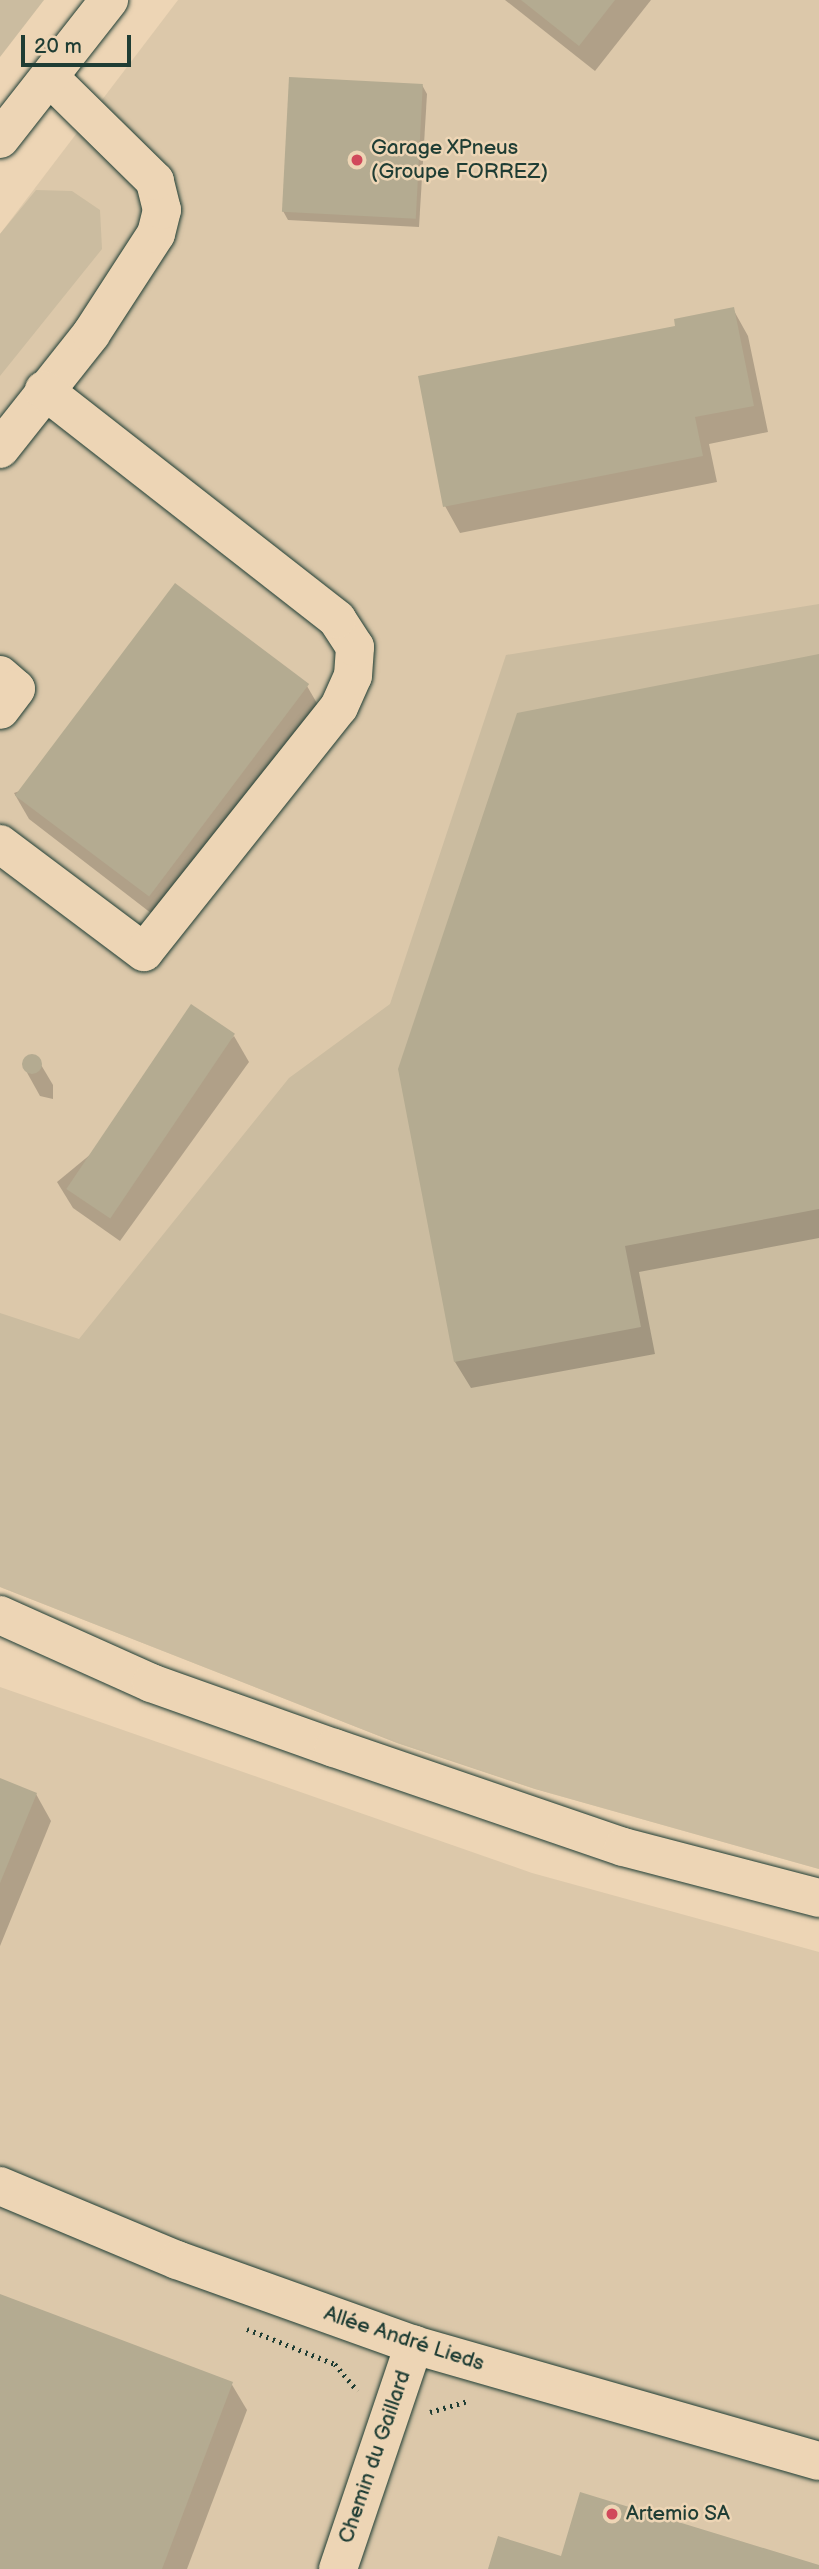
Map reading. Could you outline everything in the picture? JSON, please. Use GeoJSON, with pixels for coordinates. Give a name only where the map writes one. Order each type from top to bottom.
{"type":"FeatureCollection","features":[{"type":"Feature","properties":{"kind":"main road"},"geometry":{"type":"LineString","coordinates":[[0,139],[109,0]]}},
{"type":"Feature","properties":{"kind":"main road"},"geometry":{"type":"LineString","coordinates":[[0,449],[44,390],[91,334],[149,245],[162,210],[155,181],[49,77]]}},
{"type":"Feature","properties":{"kind":"main road"},"geometry":{"type":"LineString","coordinates":[[0,844],[144,952],[339,707],[353,676],[355,647],[337,619],[44,390]]}},
{"type":"Feature","properties":{"kind":"main road"},"geometry":{"type":"LineString","coordinates":[[0,675],[16,689],[0,710]]}},
{"type":"Feature","properties":{"kind":"main road"},"geometry":{"type":"LineString","coordinates":[[0,1615],[151,1683],[347,1753],[623,1847],[819,1898]]}},
{"type":"Feature","properties":{"kind":"main road","name":"Allée André Lieds"},"geometry":{"type":"LineString","coordinates":[[0,2186],[177,2260],[414,2345],[819,2461]]}},
{"type":"Feature","properties":{"kind":"main road","name":"Chemin du Gaillard"},"geometry":{"type":"LineString","coordinates":[[338,2569],[414,2345]]}},
{"type":"Feature","properties":{"kind":"path"},"geometry":{"type":"LineString","coordinates":[[237,2325],[335,2364],[364,2398]]}},
{"type":"Feature","properties":{"kind":"shaded area"},"geometry":{"type":"Polygon","coordinates":[[[0,0],[44,0],[0,57],[0,0]]]}},
{"type":"Feature","properties":{"kind":"shaded area"},"geometry":{"type":"Polygon","coordinates":[[[178,0],[819,0],[819,1869],[535,1789],[397,1743],[0,1587],[0,234],[178,0]]]}},
{"type":"Feature","properties":{"kind":"shaded area"},"geometry":{"type":"Polygon","coordinates":[[[36,190],[72,191],[100,210],[102,249],[0,376],[0,234],[36,190]]]}},
{"type":"Feature","properties":{"kind":"shaded area"},"geometry":{"type":"Polygon","coordinates":[[[819,604],[819,1869],[535,1789],[397,1743],[0,1587],[0,1313],[79,1339],[289,1078],[390,1004],[506,655],[819,604]]]}},
{"type":"Feature","properties":{"kind":"shaded area"},"geometry":{"type":"Polygon","coordinates":[[[0,1687],[532,1873],[819,1952],[819,2569],[0,2569],[0,1687]]]}},
{"type":"Feature","properties":{"kind":"building"},"geometry":{"type":"Polygon","coordinates":[[[521,0],[615,0],[579,46],[521,0]]]}},
{"type":"Feature","properties":{"kind":"building"},"geometry":{"type":"Polygon","coordinates":[[[289,77],[423,84],[416,219],[282,212],[289,77]]]}},
{"type":"Feature","properties":{"kind":"building"},"geometry":{"type":"Polygon","coordinates":[[[734,307],[754,406],[695,417],[703,456],[443,507],[418,376],[675,326],[674,319],[734,307]]]}},
{"type":"Feature","properties":{"kind":"building"},"geometry":{"type":"Polygon","coordinates":[[[175,583],[309,684],[149,897],[15,795],[175,583]]]}},
{"type":"Feature","properties":{"kind":"building"},"geometry":{"type":"Polygon","coordinates":[[[819,654],[819,1209],[625,1246],[641,1327],[454,1362],[398,1069],[517,713],[819,654]]]}},
{"type":"Feature","properties":{"kind":"building"},"geometry":{"type":"Polygon","coordinates":[[[191,1004],[235,1034],[110,1219],[66,1189],[191,1004]]]}},
{"type":"Feature","properties":{"kind":"building"},"geometry":{"type":"Polygon","coordinates":[[[32,1054],[39,1057],[42,1064],[39,1071],[32,1074],[25,1071],[22,1064],[25,1057],[32,1054]]]}},
{"type":"Feature","properties":{"kind":"building"},"geometry":{"type":"Polygon","coordinates":[[[0,1778],[37,1793],[0,1883],[0,1778]]]}},
{"type":"Feature","properties":{"kind":"building"},"geometry":{"type":"Polygon","coordinates":[[[0,2294],[233,2382],[162,2569],[0,2569],[0,2294]]]}},
{"type":"Feature","properties":{"kind":"building","name":"Artemio SA"},"geometry":{"type":"Polygon","coordinates":[[[580,2492],[819,2565],[819,2569],[488,2569],[498,2536],[561,2556],[580,2492]]]}},
{"type":"Feature","properties":{"kind":"place","name":"Garage XPneus (Groupe FORREZ)"},"geometry":{"type":"Point","coordinates":[357,160]}},
{"type":"Feature","properties":{"kind":"place","name":"Artemio SA"},"geometry":{"type":"Point","coordinates":[612,2514]}}]}
